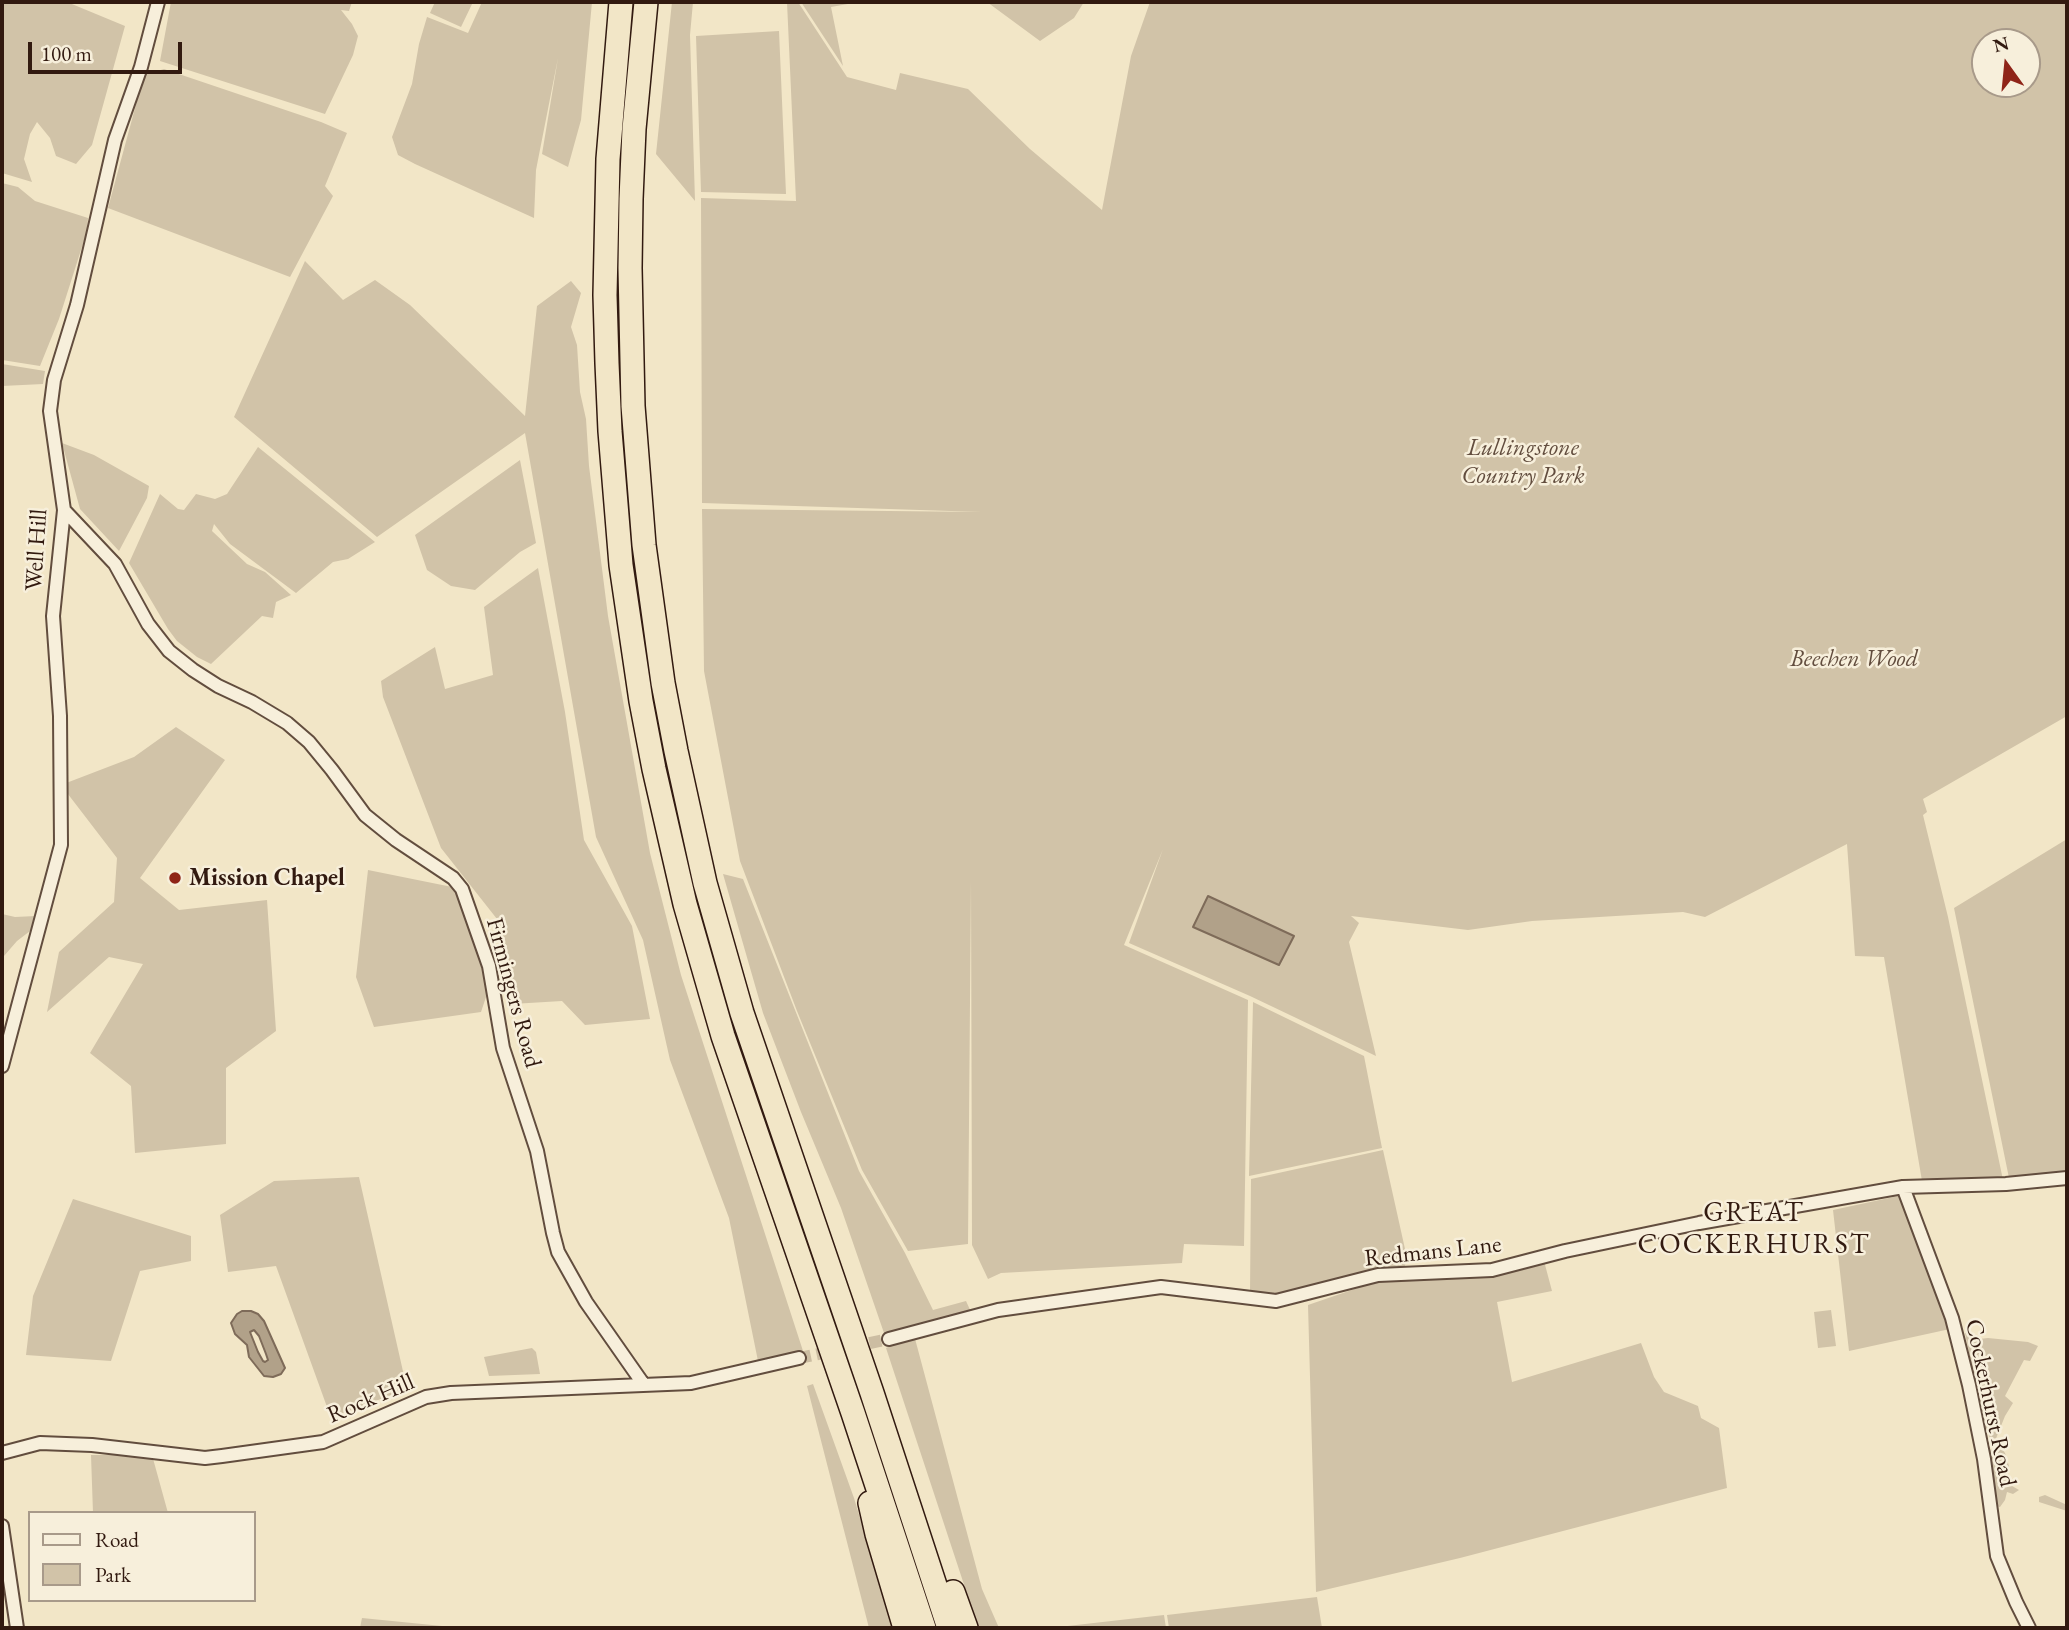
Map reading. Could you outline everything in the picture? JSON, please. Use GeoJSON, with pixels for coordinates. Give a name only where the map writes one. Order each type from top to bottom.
{"type":"FeatureCollection","features":[{"type":"Feature","properties":{"kind":"highway"},"geometry":{"type":"LineString","coordinates":[[621,2],[608,159],[605,295],[610,431],[619,538],[641,701],[668,837],[704,972],[924,1628]]}},
{"type":"Feature","properties":{"kind":"highway"},"geometry":{"type":"LineString","coordinates":[[646,2],[634,129],[630,268],[633,406],[653,614],[676,751],[709,896],[742,1013],[949,1628]]}},
{"type":"Feature","properties":{"kind":"highway"},"geometry":{"type":"LineString","coordinates":[[817,1233],[855,1299],[966,1628]]}},
{"type":"Feature","properties":{"kind":"highway"},"geometry":{"type":"LineString","coordinates":[[853,1413],[877,1534],[905,1628]]}},
{"type":"Feature","properties":{"kind":"street","name":"Well Hill"},"geometry":{"type":"LineString","coordinates":[[2,1066],[61,845],[61,716],[53,616],[64,510],[50,411],[54,380],[77,305],[115,140],[141,67],[158,2]]}},
{"type":"Feature","properties":{"kind":"street","name":"Firmingers Road"},"geometry":{"type":"LineString","coordinates":[[64,510],[115,564],[148,624],[169,650],[218,686],[287,723],[309,742],[365,815],[396,840],[453,878],[462,889],[489,966],[503,1048],[537,1151],[558,1252],[586,1302],[644,1385]]}},
{"type":"Feature","properties":{"kind":"street","name":"Redmans Lane"},"geometry":{"type":"LineString","coordinates":[[889,1339],[998,1310],[1161,1287],[1276,1301],[1378,1275],[1492,1270],[1565,1251],[1699,1223],[1903,1187],[2006,1184],[2067,1178]]}},
{"type":"Feature","properties":{"kind":"street","name":"Cockerhurst Road"},"geometry":{"type":"LineString","coordinates":[[1903,1187],[1952,1318],[1984,1459],[1997,1556],[2015,1602],[2029,1628]]}},
{"type":"Feature","properties":{"kind":"street","name":"Rock Hill"},"geometry":{"type":"LineString","coordinates":[[2,1453],[40,1443],[92,1445],[205,1458],[323,1443],[426,1397],[451,1393],[691,1383],[799,1358]]}},
{"type":"Feature","properties":{"kind":"street"},"geometry":{"type":"LineString","coordinates":[[2,1526],[17,1628]]}},
{"type":"Feature","properties":{"kind":"green space"},"geometry":{"type":"Polygon","coordinates":[[[2,2],[67,2],[125,26],[92,145],[76,164],[56,156],[50,138],[37,122],[30,134],[24,159],[32,182],[2,173],[2,2]]]}},
{"type":"Feature","properties":{"kind":"green space"},"geometry":{"type":"Polygon","coordinates":[[[171,2],[352,2],[349,11],[341,10],[358,36],[353,55],[325,114],[160,61],[171,2]]]}},
{"type":"Feature","properties":{"kind":"green space"},"geometry":{"type":"Polygon","coordinates":[[[435,2],[473,2],[461,27],[430,13],[435,2]]]}},
{"type":"Feature","properties":{"kind":"green space"},"geometry":{"type":"Polygon","coordinates":[[[482,2],[592,2],[581,120],[568,167],[542,154],[558,58],[536,170],[534,218],[398,155],[392,137],[412,84],[427,17],[468,33],[482,2]]]}},
{"type":"Feature","properties":{"kind":"green space"},"geometry":{"type":"Polygon","coordinates":[[[672,2],[693,2],[690,35],[695,201],[656,154],[672,2]]]}},
{"type":"Feature","properties":{"kind":"green space","name":"Lullingstone Country Park"},"geometry":{"type":"Polygon","coordinates":[[[787,2],[798,2],[847,77],[896,90],[900,73],[968,89],[1030,149],[1102,210],[1131,56],[1150,2],[2067,2],[2067,716],[1923,799],[1927,812],[1923,815],[1948,917],[2003,1180],[1922,1181],[1884,957],[1855,956],[1847,844],[1705,917],[1683,912],[1532,921],[1468,930],[1351,916],[1359,923],[1349,942],[1376,1056],[1250,996],[1129,943],[1163,849],[1124,945],[1248,1000],[1244,1246],[1184,1244],[1182,1263],[1001,1273],[988,1279],[972,1245],[971,880],[968,1244],[908,1251],[862,1170],[740,861],[704,671],[702,509],[982,512],[702,503],[701,198],[796,201],[787,2]]]}},
{"type":"Feature","properties":{"kind":"green space"},"geometry":{"type":"Polygon","coordinates":[[[801,2],[859,2],[831,7],[843,66],[801,2]]]}},
{"type":"Feature","properties":{"kind":"green space"},"geometry":{"type":"Polygon","coordinates":[[[987,2],[1084,2],[1074,18],[1040,41],[987,2]]]}},
{"type":"Feature","properties":{"kind":"green space"},"geometry":{"type":"Polygon","coordinates":[[[779,31],[786,194],[701,192],[696,36],[779,31]]]}},
{"type":"Feature","properties":{"kind":"green space"},"geometry":{"type":"Polygon","coordinates":[[[164,69],[347,133],[325,186],[333,196],[290,277],[108,208],[144,75],[164,69]]]}},
{"type":"Feature","properties":{"kind":"green space"},"geometry":{"type":"Polygon","coordinates":[[[2,183],[18,187],[35,201],[88,218],[87,231],[59,319],[40,366],[2,360],[2,183]]]}},
{"type":"Feature","properties":{"kind":"green space"},"geometry":{"type":"Polygon","coordinates":[[[305,261],[343,300],[375,280],[410,305],[525,416],[537,306],[571,281],[581,293],[571,327],[577,345],[580,392],[586,419],[589,466],[608,616],[650,853],[681,975],[803,1351],[758,1361],[729,1218],[670,1060],[643,940],[596,837],[525,433],[377,537],[234,417],[305,261]]]}},
{"type":"Feature","properties":{"kind":"green space"},"geometry":{"type":"Polygon","coordinates":[[[2,364],[45,371],[43,384],[2,386],[2,364]]]}},
{"type":"Feature","properties":{"kind":"green space"},"geometry":{"type":"Polygon","coordinates":[[[62,443],[94,455],[149,486],[147,498],[119,551],[80,509],[62,443]]]}},
{"type":"Feature","properties":{"kind":"green space"},"geometry":{"type":"Polygon","coordinates":[[[258,447],[375,542],[348,559],[333,562],[296,593],[230,544],[214,524],[212,531],[247,564],[265,572],[291,595],[276,602],[273,618],[262,616],[211,664],[177,641],[129,563],[160,494],[178,509],[184,510],[196,494],[215,499],[227,494],[258,447]]]}},
{"type":"Feature","properties":{"kind":"green space"},"geometry":{"type":"Polygon","coordinates":[[[520,460],[536,543],[520,552],[475,590],[451,586],[427,570],[415,535],[520,460]]]}},
{"type":"Feature","properties":{"kind":"green space"},"geometry":{"type":"Polygon","coordinates":[[[538,568],[565,712],[584,840],[632,926],[650,1019],[585,1025],[562,1001],[512,1004],[497,919],[441,848],[383,697],[381,681],[435,647],[445,689],[493,675],[484,607],[538,568]]]}},
{"type":"Feature","properties":{"kind":"green space"},"geometry":{"type":"Polygon","coordinates":[[[176,727],[225,760],[140,878],[179,910],[267,900],[276,1031],[226,1068],[226,1144],[135,1153],[131,1086],[90,1053],[143,964],[109,957],[47,1012],[59,952],[114,902],[117,858],[61,785],[134,757],[176,727]]]}},
{"type":"Feature","properties":{"kind":"green space"},"geometry":{"type":"Polygon","coordinates":[[[2067,839],[2067,1172],[2009,1178],[1954,908],[2067,839]]]}},
{"type":"Feature","properties":{"kind":"green space"},"geometry":{"type":"Polygon","coordinates":[[[368,870],[462,889],[491,982],[481,1012],[374,1027],[356,977],[368,870]]]}},
{"type":"Feature","properties":{"kind":"green space"},"geometry":{"type":"Polygon","coordinates":[[[723,874],[743,879],[859,1171],[933,1310],[966,1301],[971,1312],[884,1333],[841,1208],[763,1013],[723,874]]]}},
{"type":"Feature","properties":{"kind":"green space"},"geometry":{"type":"Polygon","coordinates":[[[2,914],[15,917],[36,916],[34,928],[4,956],[2,965],[2,914]]]}},
{"type":"Feature","properties":{"kind":"green space"},"geometry":{"type":"Polygon","coordinates":[[[1253,1002],[1364,1056],[1382,1148],[1249,1176],[1253,1002]]]}},
{"type":"Feature","properties":{"kind":"green space"},"geometry":{"type":"Polygon","coordinates":[[[1383,1150],[1407,1258],[1404,1269],[1372,1270],[1275,1297],[1250,1293],[1251,1179],[1383,1150]]]}},
{"type":"Feature","properties":{"kind":"green space"},"geometry":{"type":"Polygon","coordinates":[[[359,1177],[407,1389],[331,1418],[276,1266],[228,1272],[220,1215],[274,1181],[359,1177]]]}},
{"type":"Feature","properties":{"kind":"green space"},"geometry":{"type":"Polygon","coordinates":[[[1903,1195],[1950,1329],[1849,1351],[1833,1210],[1903,1195]]]}},
{"type":"Feature","properties":{"kind":"green space"},"geometry":{"type":"Polygon","coordinates":[[[73,1199],[191,1236],[191,1261],[140,1271],[111,1361],[26,1355],[33,1296],[73,1199]]]}},
{"type":"Feature","properties":{"kind":"green space"},"geometry":{"type":"Polygon","coordinates":[[[1544,1261],[1552,1291],[1497,1302],[1512,1382],[1641,1343],[1654,1377],[1664,1392],[1698,1406],[1701,1418],[1719,1428],[1727,1488],[1460,1558],[1316,1592],[1308,1305],[1378,1281],[1544,1261]]]}},
{"type":"Feature","properties":{"kind":"green space"},"geometry":{"type":"Polygon","coordinates":[[[1831,1310],[1836,1346],[1818,1348],[1814,1312],[1831,1310]]]}},
{"type":"Feature","properties":{"kind":"green space"},"geometry":{"type":"Polygon","coordinates":[[[1965,1333],[1970,1340],[1988,1338],[2028,1342],[2038,1346],[2030,1361],[2024,1360],[2005,1396],[2013,1403],[1995,1441],[1990,1438],[1983,1422],[1965,1333]]]}},
{"type":"Feature","properties":{"kind":"green space"},"geometry":{"type":"Polygon","coordinates":[[[914,1335],[982,1589],[999,1628],[979,1628],[977,1624],[886,1348],[914,1335]]]}},
{"type":"Feature","properties":{"kind":"green space"},"geometry":{"type":"Polygon","coordinates":[[[532,1348],[536,1352],[540,1374],[489,1376],[484,1357],[532,1348]]]}},
{"type":"Feature","properties":{"kind":"green space"},"geometry":{"type":"Polygon","coordinates":[[[813,1384],[854,1498],[893,1628],[869,1628],[807,1386],[813,1384]]]}},
{"type":"Feature","properties":{"kind":"green space"},"geometry":{"type":"Polygon","coordinates":[[[2002,1449],[2005,1453],[2009,1466],[2008,1480],[2019,1490],[2013,1494],[2007,1492],[2000,1507],[1996,1506],[1988,1457],[1989,1451],[2002,1449]]]}},
{"type":"Feature","properties":{"kind":"green space"},"geometry":{"type":"Polygon","coordinates":[[[91,1455],[152,1455],[167,1511],[93,1511],[91,1455]]]}},
{"type":"Feature","properties":{"kind":"green space"},"geometry":{"type":"Polygon","coordinates":[[[2045,1495],[2067,1505],[2067,1511],[2039,1502],[2039,1497],[2045,1495]]]}},
{"type":"Feature","properties":{"kind":"green space"},"geometry":{"type":"Polygon","coordinates":[[[1317,1597],[1322,1628],[1169,1628],[1167,1615],[1317,1597]]]}},
{"type":"Feature","properties":{"kind":"green space"},"geometry":{"type":"Polygon","coordinates":[[[1164,1615],[1166,1628],[1050,1628],[1164,1615]]]}},
{"type":"Feature","properties":{"kind":"green space"},"geometry":{"type":"Polygon","coordinates":[[[362,1618],[462,1628],[360,1628],[362,1618]]]}},
{"type":"Feature","properties":{"kind":"shaded area"},"geometry":{"type":"Polygon","coordinates":[[[1208,896],[1294,936],[1279,965],[1193,927],[1208,896]]]}},
{"type":"Feature","properties":{"kind":"shaded area"},"geometry":{"type":"Polygon","coordinates":[[[251,1311],[264,1321],[285,1368],[281,1374],[264,1376],[249,1357],[247,1345],[235,1334],[231,1323],[237,1314],[251,1311]],[[254,1330],[250,1332],[265,1362],[268,1360],[254,1330]]]}},
{"type":"Feature","properties":{"kind":"tunnel"},"geometry":{"type":"LineString","coordinates":[[799,1358],[889,1339]]}},
{"type":"Feature","properties":{"kind":"place","name":"Mission Chapel"},"geometry":{"type":"Point","coordinates":[175,878]}},
{"type":"Feature","properties":{"kind":"district","name":"GREAT COCKERHURST"},"geometry":{"type":"Point","coordinates":[1754,1229]}},
{"type":"Feature","properties":{"kind":"park label","name":"Beechen Wood"},"geometry":{"type":"Point","coordinates":[1854,659]}}]}
